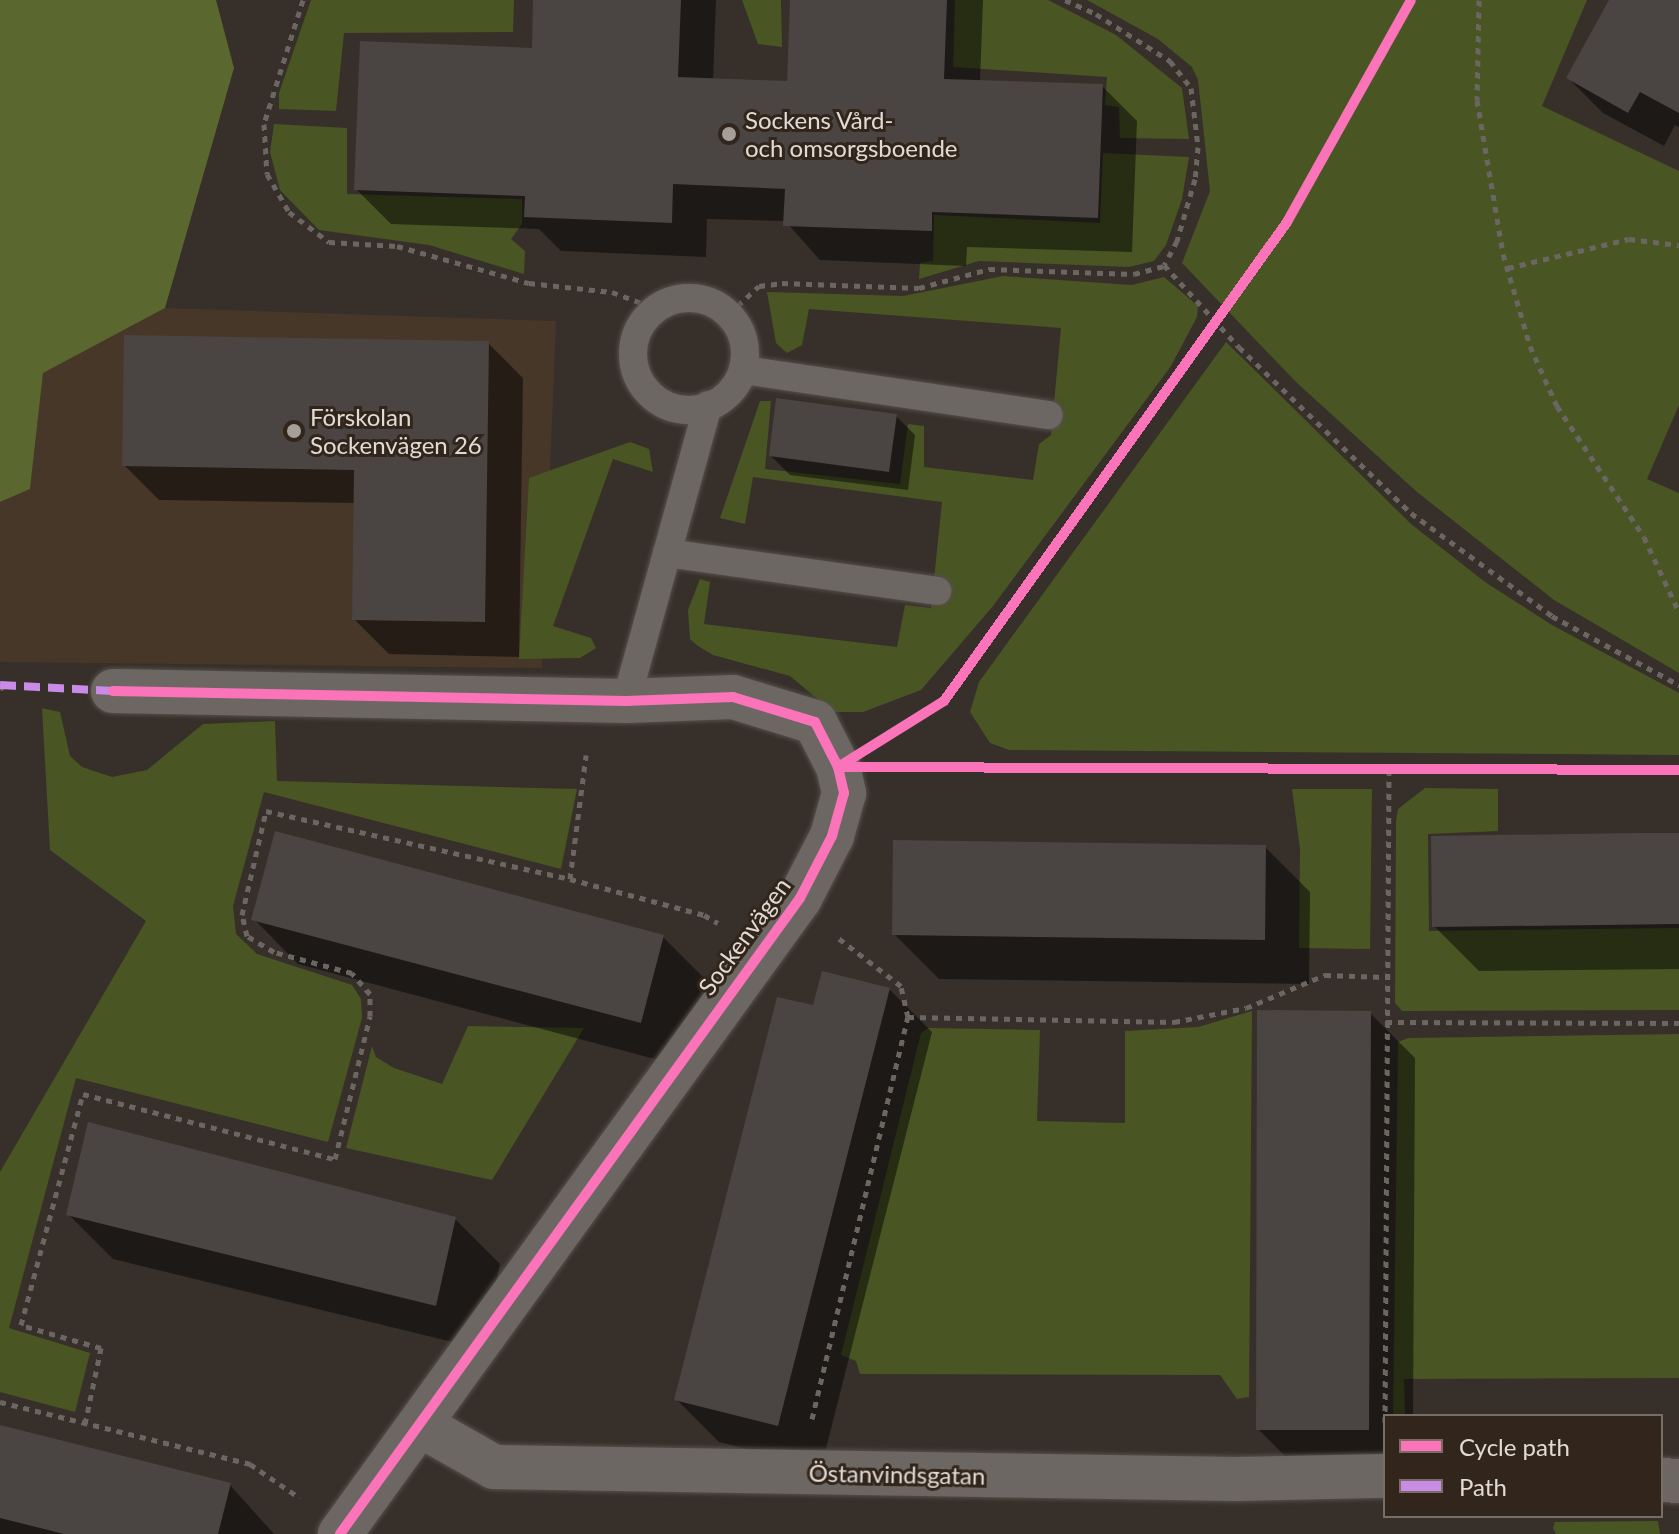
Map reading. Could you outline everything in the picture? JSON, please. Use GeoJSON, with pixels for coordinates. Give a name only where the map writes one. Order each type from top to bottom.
{"type":"FeatureCollection","features":[{"type":"Feature","properties":{"kind":"street","name":"Sockenvägen"},"geometry":{"type":"LineString","coordinates":[[113,691],[608,699],[733,697],[815,722],[838,767],[844,793],[832,836],[800,898],[759,948],[349,1520]]}},
{"type":"Feature","properties":{"kind":"street","name":"Östanvindsgatan"},"geometry":{"type":"LineString","coordinates":[[420,1425],[494,1467],[804,1473],[1383,1476]]}},
{"type":"Feature","properties":{"kind":"lane"},"geometry":{"type":"LineString","coordinates":[[694,298],[729,314],[741,331],[743,370],[734,388],[708,405],[680,409],[662,403],[638,378],[633,349],[642,323],[655,308],[675,299],[694,298]]}},
{"type":"Feature","properties":{"kind":"lane"},"geometry":{"type":"LineString","coordinates":[[743,370],[1049,415]]}},
{"type":"Feature","properties":{"kind":"lane"},"geometry":{"type":"LineString","coordinates":[[608,699],[667,553],[708,405]]}},
{"type":"Feature","properties":{"kind":"lane"},"geometry":{"type":"LineString","coordinates":[[667,553],[937,591]]}},
{"type":"Feature","properties":{"kind":"path"},"geometry":{"type":"LineString","coordinates":[[303,0],[267,107],[263,145],[272,186],[296,219],[329,242],[397,246],[529,283],[612,292],[655,308]]}},
{"type":"Feature","properties":{"kind":"path"},"geometry":{"type":"LineString","coordinates":[[729,314],[759,286],[782,283],[919,288],[989,269],[1134,274],[1164,265],[1177,241],[1195,179],[1198,147],[1191,88],[1170,61],[1096,14],[1065,0]]}},
{"type":"Feature","properties":{"kind":"path"},"geometry":{"type":"LineString","coordinates":[[1479,0],[1477,100],[1507,268],[1530,346],[1557,406],[1644,537],[1679,612]]}},
{"type":"Feature","properties":{"kind":"path"},"geometry":{"type":"LineString","coordinates":[[1507,268],[1629,239],[1679,245]]}},
{"type":"Feature","properties":{"kind":"path"},"geometry":{"type":"LineString","coordinates":[[1164,265],[1239,347],[1411,513],[1552,616],[1679,685]]}},
{"type":"Feature","properties":{"kind":"path"},"geometry":{"type":"LineString","coordinates":[[570,879],[608,699]]}},
{"type":"Feature","properties":{"kind":"path"},"geometry":{"type":"LineString","coordinates":[[1385,1414],[1389,768]]}},
{"type":"Feature","properties":{"kind":"path"},"geometry":{"type":"LineString","coordinates":[[85,1424],[101,1348],[21,1325],[83,1094],[335,1159],[370,1016],[370,994],[352,973],[274,952],[247,936],[242,915],[266,811],[570,879],[704,915],[759,948]]}},
{"type":"Feature","properties":{"kind":"path"},"geometry":{"type":"LineString","coordinates":[[800,898],[824,912],[830,931],[901,986],[908,1017],[807,1438],[804,1473]]}},
{"type":"Feature","properties":{"kind":"path"},"geometry":{"type":"LineString","coordinates":[[908,1017],[1174,1022],[1246,1008],[1325,975],[1386,977]]}},
{"type":"Feature","properties":{"kind":"path"},"geometry":{"type":"LineString","coordinates":[[1386,1022],[1679,1023]]}},
{"type":"Feature","properties":{"kind":"path"},"geometry":{"type":"LineString","coordinates":[[0,1402],[250,1464],[308,1503],[328,1482],[349,1520]]}},
{"type":"Feature","properties":{"kind":"shaded area","name":"Förskolan Sockenvägen 26"},"geometry":{"type":"Polygon","coordinates":[[[165,308],[556,321],[542,668],[0,662],[0,502],[30,489],[43,373],[165,308]]]}},
{"type":"Feature","properties":{"kind":"green space"},"geometry":{"type":"Polygon","coordinates":[[[0,0],[216,0],[234,68],[165,308],[43,373],[30,489],[0,502],[0,0]]]}},
{"type":"Feature","properties":{"kind":"green space"},"geometry":{"type":"Polygon","coordinates":[[[311,0],[514,0],[513,32],[344,33],[336,111],[279,109],[279,93],[311,0]]]}},
{"type":"Feature","properties":{"kind":"green space"},"geometry":{"type":"Polygon","coordinates":[[[742,0],[781,0],[782,47],[758,44],[742,0]]]}},
{"type":"Feature","properties":{"kind":"green space"},"geometry":{"type":"Polygon","coordinates":[[[955,0],[1048,0],[1116,35],[1182,88],[1189,139],[1120,138],[1119,107],[1105,105],[1107,77],[953,67],[955,0]]]}},
{"type":"Feature","properties":{"kind":"green space"},"geometry":{"type":"Polygon","coordinates":[[[1087,0],[1587,0],[1542,106],[1679,171],[1679,405],[1647,479],[1679,493],[1679,673],[1554,600],[1417,492],[1296,382],[1182,263],[1210,191],[1198,80],[1192,67],[1158,39],[1087,0]]]}},
{"type":"Feature","properties":{"kind":"green space"},"geometry":{"type":"Polygon","coordinates":[[[274,124],[347,128],[347,194],[522,199],[522,224],[511,239],[525,251],[524,274],[429,245],[319,230],[280,190],[270,152],[274,124]]]}},
{"type":"Feature","properties":{"kind":"green space"},"geometry":{"type":"Polygon","coordinates":[[[1103,153],[1189,157],[1182,199],[1166,245],[1154,261],[1129,267],[979,261],[919,279],[920,263],[933,261],[934,215],[1100,223],[1103,153]]]}},
{"type":"Feature","properties":{"kind":"green space"},"geometry":{"type":"Polygon","coordinates":[[[1003,276],[1132,285],[1164,277],[1198,306],[1197,317],[1171,366],[993,606],[921,690],[863,712],[833,712],[790,676],[713,655],[698,646],[690,639],[688,610],[700,579],[710,582],[704,624],[897,647],[905,605],[931,608],[942,502],[753,477],[745,524],[720,518],[760,401],[771,401],[765,469],[900,484],[908,424],[924,426],[924,467],[1033,480],[1039,444],[1051,435],[1061,328],[809,309],[802,345],[787,353],[776,343],[767,292],[903,296],[1003,276]]]}},
{"type":"Feature","properties":{"kind":"green space"},"geometry":{"type":"Polygon","coordinates":[[[1226,342],[1411,524],[1485,582],[1552,625],[1679,693],[1679,755],[1009,750],[990,743],[970,712],[979,682],[1226,342]]]}},
{"type":"Feature","properties":{"kind":"green space"},"geometry":{"type":"Polygon","coordinates":[[[630,442],[649,449],[653,472],[613,459],[553,626],[591,638],[596,648],[580,658],[519,659],[529,478],[630,442]]]}},
{"type":"Feature","properties":{"kind":"green space"},"geometry":{"type":"Polygon","coordinates":[[[42,708],[60,712],[70,756],[82,767],[112,777],[147,770],[203,724],[275,721],[277,781],[577,789],[561,869],[264,792],[233,906],[236,934],[257,954],[352,985],[361,999],[362,1018],[328,1142],[76,1078],[9,1328],[90,1353],[75,1412],[0,1392],[0,1172],[146,921],[50,850],[42,708]]]}},
{"type":"Feature","properties":{"kind":"green space"},"geometry":{"type":"Polygon","coordinates":[[[1425,788],[1498,789],[1498,831],[1428,834],[1429,931],[1679,928],[1679,1010],[1402,1011],[1395,1003],[1396,821],[1398,809],[1425,788]]]}},
{"type":"Feature","properties":{"kind":"green space"},"geometry":{"type":"Polygon","coordinates":[[[1292,789],[1372,789],[1370,949],[1299,948],[1300,849],[1292,789]]]}},
{"type":"Feature","properties":{"kind":"green space"},"geometry":{"type":"Polygon","coordinates":[[[1252,1011],[1249,1397],[1237,1399],[1220,1375],[860,1374],[856,1361],[841,1355],[921,1033],[928,1028],[1040,1030],[1037,1121],[1125,1123],[1125,1031],[1198,1027],[1252,1011]]]}},
{"type":"Feature","properties":{"kind":"green space"},"geometry":{"type":"Polygon","coordinates":[[[468,1026],[584,1028],[492,1180],[346,1148],[372,1046],[376,1057],[394,1068],[442,1084],[468,1026]]]}},
{"type":"Feature","properties":{"kind":"green space"},"geometry":{"type":"Polygon","coordinates":[[[1679,1034],[1679,1378],[1404,1379],[1405,1414],[1393,1414],[1398,1042],[1408,1038],[1679,1034]]]}},
{"type":"Feature","properties":{"kind":"green space"},"geometry":{"type":"Polygon","coordinates":[[[1658,1521],[1660,1534],[1556,1534],[1553,1528],[1555,1522],[1658,1521]]]}},
{"type":"Feature","properties":{"kind":"building","name":"Sockens Vård- och omsorgsboende"},"geometry":{"type":"Polygon","coordinates":[[[533,0],[681,0],[678,77],[787,81],[790,0],[947,0],[944,79],[1103,84],[1098,218],[932,212],[932,231],[783,226],[785,189],[673,184],[672,223],[524,217],[525,196],[354,190],[360,41],[532,48],[533,0]]]}},
{"type":"Feature","properties":{"kind":"building"},"geometry":{"type":"Polygon","coordinates":[[[1609,0],[1679,0],[1679,113],[1640,92],[1628,113],[1566,78],[1609,0]]]}},
{"type":"Feature","properties":{"kind":"building"},"geometry":{"type":"Polygon","coordinates":[[[124,335],[489,341],[485,622],[352,620],[354,470],[122,466],[124,335]]]}},
{"type":"Feature","properties":{"kind":"building"},"geometry":{"type":"Polygon","coordinates":[[[776,398],[897,414],[889,472],[769,456],[776,398]]]}},
{"type":"Feature","properties":{"kind":"building"},"geometry":{"type":"Polygon","coordinates":[[[275,831],[664,935],[641,1023],[251,920],[275,831]]]}},
{"type":"Feature","properties":{"kind":"building"},"geometry":{"type":"Polygon","coordinates":[[[1679,833],[1679,924],[1432,927],[1431,836],[1679,833]]]}},
{"type":"Feature","properties":{"kind":"building"},"geometry":{"type":"Polygon","coordinates":[[[893,840],[1266,845],[1265,940],[892,935],[893,840]]]}},
{"type":"Feature","properties":{"kind":"building"},"geometry":{"type":"Polygon","coordinates":[[[822,971],[890,988],[778,1426],[674,1400],[777,997],[813,1005],[822,971]]]}},
{"type":"Feature","properties":{"kind":"building"},"geometry":{"type":"Polygon","coordinates":[[[1257,1010],[1371,1011],[1369,1430],[1256,1430],[1257,1010]]]}},
{"type":"Feature","properties":{"kind":"building"},"geometry":{"type":"Polygon","coordinates":[[[88,1122],[456,1217],[436,1306],[66,1215],[88,1122]]]}},
{"type":"Feature","properties":{"kind":"building"},"geometry":{"type":"Polygon","coordinates":[[[0,1425],[231,1483],[218,1534],[64,1534],[0,1518],[0,1425]]]}},
{"type":"Feature","properties":{"kind":"marked path"},"geometry":{"type":"LineString","coordinates":[[0,685],[113,691]]}},
{"type":"Feature","properties":{"kind":"cycle path"},"geometry":{"type":"LineString","coordinates":[[838,767],[944,701],[1287,222],[1411,0]]}},
{"type":"Feature","properties":{"kind":"cycle path"},"geometry":{"type":"LineString","coordinates":[[113,691],[626,701],[733,697],[815,722],[838,767],[844,793],[832,836],[800,898],[340,1534]]}},
{"type":"Feature","properties":{"kind":"cycle path"},"geometry":{"type":"LineString","coordinates":[[838,767],[1679,770]]}},
{"type":"Feature","properties":{"kind":"place","name":"Sockens Vård- och omsorgsboende"},"geometry":{"type":"Point","coordinates":[729,134]}},
{"type":"Feature","properties":{"kind":"place","name":"Förskolan Sockenvägen 26"},"geometry":{"type":"Point","coordinates":[294,431]}}]}
